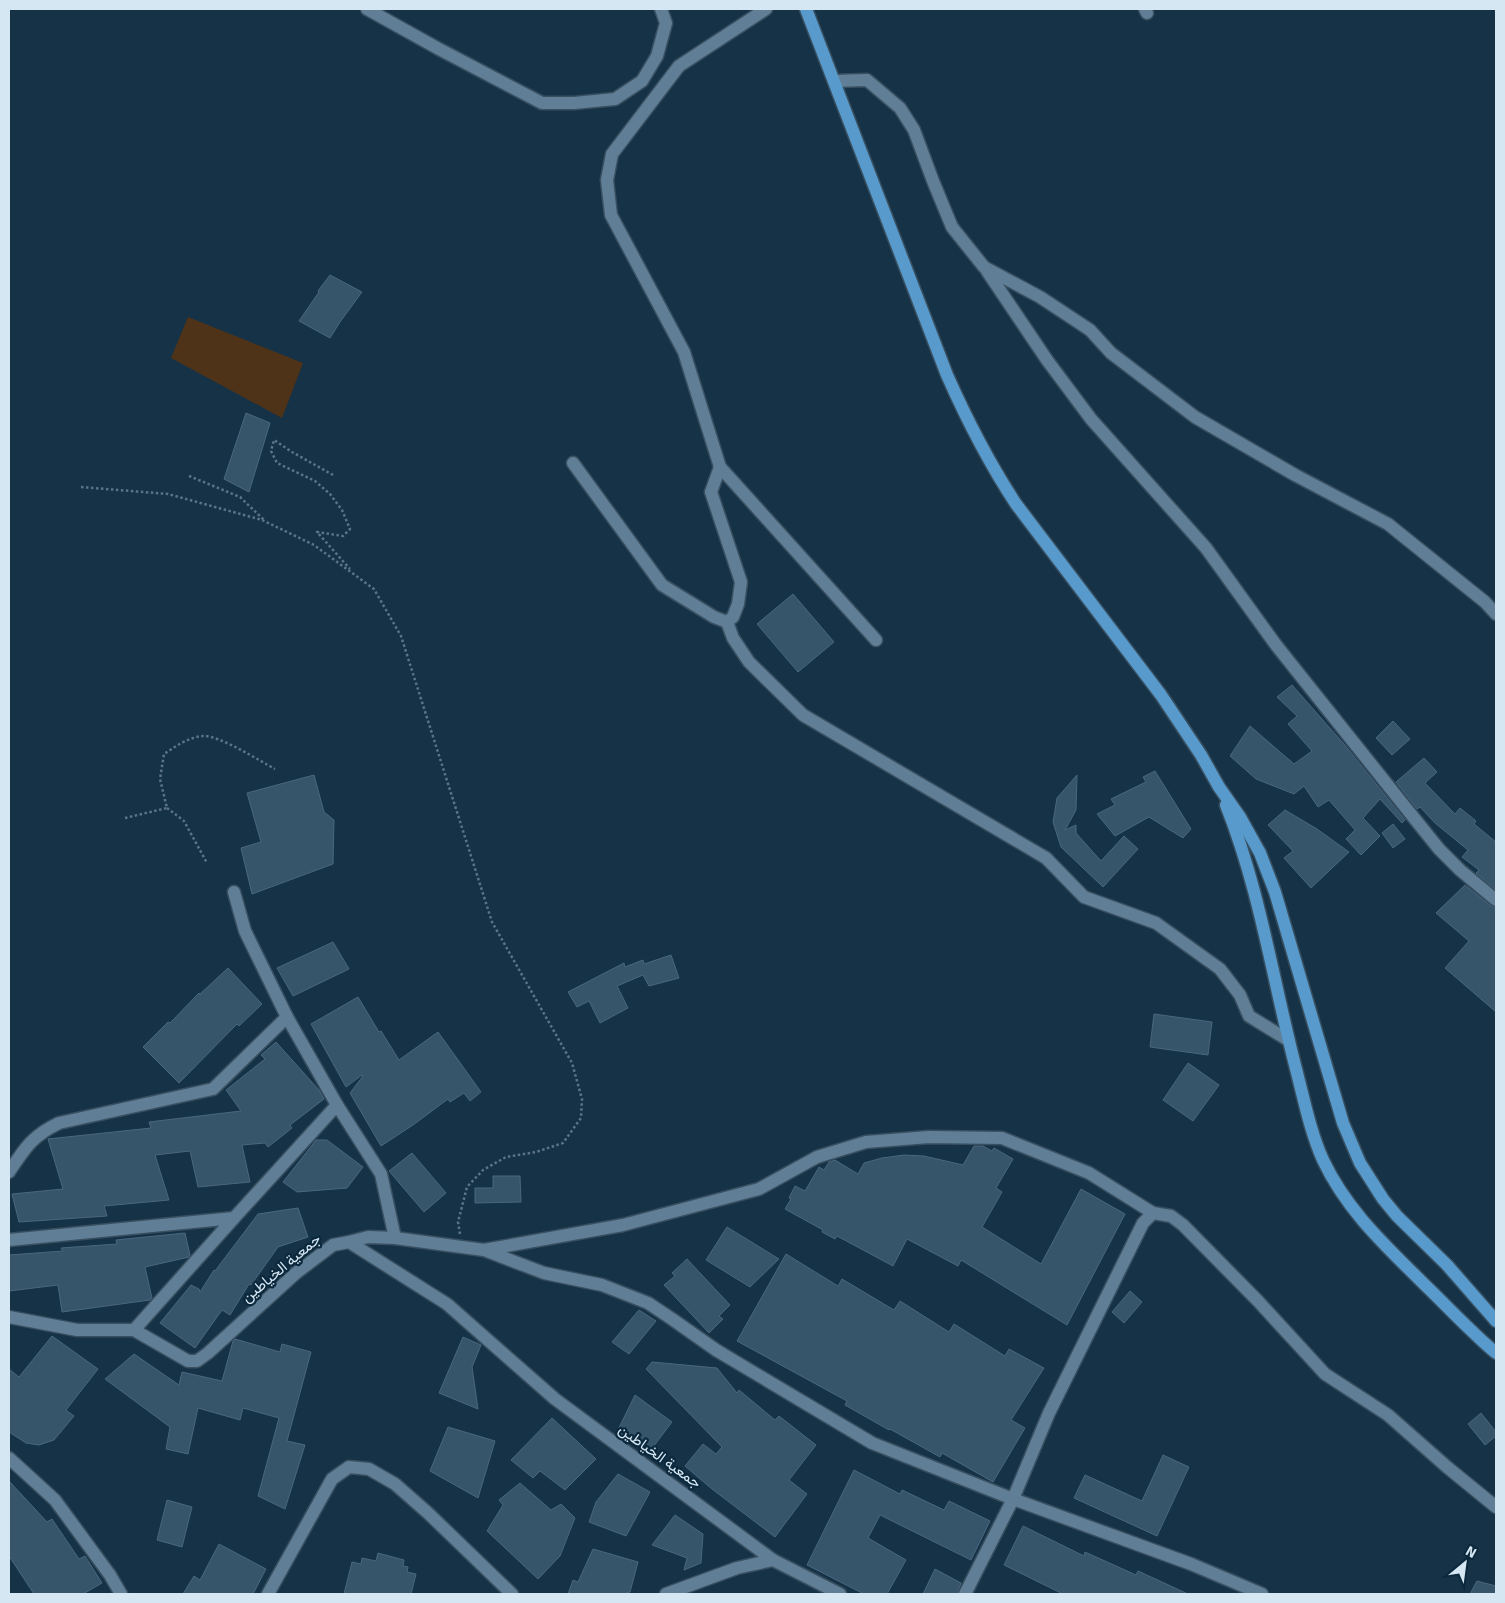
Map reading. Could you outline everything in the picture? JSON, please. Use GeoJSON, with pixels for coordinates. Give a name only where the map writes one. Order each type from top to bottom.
{"type":"FeatureCollection","features":[{"type":"Feature","properties":{"kind":"main road"},"geometry":{"type":"LineString","coordinates":[[806,9],[947,375],[986,454],[1033,528],[1161,696],[1250,833],[1276,892],[1343,1123],[1360,1163],[1383,1199],[1397,1216],[1447,1266],[1496,1321]]}},
{"type":"Feature","properties":{"kind":"main road"},"geometry":{"type":"LineString","coordinates":[[1219,787],[1253,884],[1288,1040],[1311,1128],[1335,1183],[1366,1227],[1496,1353]]}},
{"type":"Feature","properties":{"kind":"street"},"geometry":{"type":"LineString","coordinates":[[367,9],[439,49],[542,102],[574,103],[615,98],[642,82],[657,56],[666,23],[661,9]]}},
{"type":"Feature","properties":{"kind":"street"},"geometry":{"type":"LineString","coordinates":[[766,9],[679,66],[612,154],[607,180],[611,215],[684,352],[720,467],[876,640]]}},
{"type":"Feature","properties":{"kind":"street"},"geometry":{"type":"LineString","coordinates":[[834,81],[867,80],[900,108],[914,130],[952,227],[984,267],[1047,360],[1091,418],[1206,548],[1276,645],[1439,849],[1460,870],[1496,900]]}},
{"type":"Feature","properties":{"kind":"street"},"geometry":{"type":"LineString","coordinates":[[984,267],[1040,297],[1090,330],[1111,354],[1195,417],[1295,475],[1388,524],[1485,602],[1496,614]]}},
{"type":"Feature","properties":{"kind":"street"},"geometry":{"type":"LineString","coordinates":[[573,463],[662,585],[714,617],[727,622],[733,638],[749,662],[803,715],[1046,858],[1084,897],[1156,923],[1220,969],[1240,995],[1249,1016],[1288,1040]]}},
{"type":"Feature","properties":{"kind":"street"},"geometry":{"type":"LineString","coordinates":[[720,467],[711,492],[741,582],[738,604],[733,617],[727,622]]}},
{"type":"Feature","properties":{"kind":"street"},"geometry":{"type":"LineString","coordinates":[[234,892],[245,931],[287,1017],[337,1105],[381,1174],[395,1238]]}},
{"type":"Feature","properties":{"kind":"street"},"geometry":{"type":"LineString","coordinates":[[9,1172],[25,1147],[42,1131],[59,1124],[213,1089],[287,1017]]}},
{"type":"Feature","properties":{"kind":"street"},"geometry":{"type":"LineString","coordinates":[[9,1317],[77,1330],[134,1330],[337,1105]]}},
{"type":"Feature","properties":{"kind":"street"},"geometry":{"type":"LineString","coordinates":[[350,1242],[368,1237],[395,1238],[484,1250],[623,1225],[759,1189],[817,1157],[866,1142],[929,1137],[1002,1138],[1089,1173],[1153,1213],[1170,1216],[1183,1225],[1258,1301],[1325,1374],[1388,1415],[1496,1507]]}},
{"type":"Feature","properties":{"kind":"street"},"geometry":{"type":"LineString","coordinates":[[965,1594],[1013,1499],[1049,1413],[1143,1223],[1153,1213]]}},
{"type":"Feature","properties":{"kind":"street"},"geometry":{"type":"LineString","coordinates":[[9,1240],[234,1218]]}},
{"type":"Feature","properties":{"kind":"street","name":"جمعية الخياطين"},"geometry":{"type":"LineString","coordinates":[[134,1330],[188,1361],[197,1361],[296,1273],[333,1245],[350,1242],[447,1304],[555,1399],[773,1560],[840,1594]]}},
{"type":"Feature","properties":{"kind":"street"},"geometry":{"type":"LineString","coordinates":[[484,1250],[544,1273],[602,1285],[648,1303],[716,1350],[872,1443],[1013,1499],[1191,1564],[1262,1594]]}},
{"type":"Feature","properties":{"kind":"street"},"geometry":{"type":"LineString","coordinates":[[9,1458],[55,1500],[110,1575],[121,1594]]}},
{"type":"Feature","properties":{"kind":"street"},"geometry":{"type":"LineString","coordinates":[[268,1594],[332,1479],[349,1467],[369,1469],[396,1484],[512,1594]]}},
{"type":"Feature","properties":{"kind":"street"},"geometry":{"type":"LineString","coordinates":[[666,1594],[737,1568],[773,1560]]}},
{"type":"Feature","properties":{"kind":"path"},"geometry":{"type":"LineString","coordinates":[[333,475],[274,440],[271,450],[277,463],[315,481],[330,494],[342,510],[350,529],[343,536],[317,532],[354,574]]}},
{"type":"Feature","properties":{"kind":"path"},"geometry":{"type":"LineString","coordinates":[[189,476],[240,497],[267,523]]}},
{"type":"Feature","properties":{"kind":"path"},"geometry":{"type":"LineString","coordinates":[[81,487],[168,494],[262,520],[314,545],[374,589],[401,636],[492,922],[572,1063],[582,1099],[580,1118],[563,1143],[536,1152],[506,1157],[483,1170],[467,1187],[458,1222],[462,1248]]}},
{"type":"Feature","properties":{"kind":"path"},"geometry":{"type":"LineString","coordinates":[[207,863],[184,821],[166,808],[160,779],[164,754],[182,742],[204,736],[225,742],[275,769]]}},
{"type":"Feature","properties":{"kind":"path"},"geometry":{"type":"LineString","coordinates":[[125,818],[166,808]]}},
{"type":"Feature","properties":{"kind":"shaded area"},"geometry":{"type":"Polygon","coordinates":[[[188,317],[303,363],[282,418],[171,358],[188,317]]]}},
{"type":"Feature","properties":{"kind":"building"},"geometry":{"type":"Polygon","coordinates":[[[330,275],[362,292],[330,338],[299,321],[330,275]]]}},
{"type":"Feature","properties":{"kind":"building"},"geometry":{"type":"Polygon","coordinates":[[[246,413],[270,423],[249,492],[224,479],[246,413]]]}},
{"type":"Feature","properties":{"kind":"building"},"geometry":{"type":"Polygon","coordinates":[[[793,594],[834,642],[798,672],[757,624],[793,594]]]}},
{"type":"Feature","properties":{"kind":"building"},"geometry":{"type":"Polygon","coordinates":[[[1292,685],[1344,744],[1405,820],[1402,823],[1380,799],[1363,818],[1380,836],[1361,855],[1346,839],[1355,830],[1329,800],[1318,807],[1304,786],[1294,794],[1256,779],[1230,756],[1250,726],[1294,764],[1312,751],[1288,724],[1297,716],[1277,697],[1292,685]]]}},
{"type":"Feature","properties":{"kind":"building"},"geometry":{"type":"Polygon","coordinates":[[[1393,721],[1410,739],[1392,755],[1376,738],[1393,721]]]}},
{"type":"Feature","properties":{"kind":"building"},"geometry":{"type":"Polygon","coordinates":[[[1424,758],[1437,772],[1425,783],[1455,814],[1460,808],[1476,821],[1474,824],[1496,842],[1496,890],[1476,873],[1479,870],[1462,857],[1468,850],[1435,823],[1420,807],[1417,809],[1396,782],[1424,758]]]}},
{"type":"Feature","properties":{"kind":"building"},"geometry":{"type":"Polygon","coordinates":[[[1155,771],[1191,829],[1183,838],[1149,817],[1115,836],[1097,814],[1115,805],[1111,799],[1146,782],[1143,777],[1155,771]]]}},
{"type":"Feature","properties":{"kind":"building"},"geometry":{"type":"Polygon","coordinates":[[[314,775],[324,812],[334,820],[333,864],[252,894],[241,848],[261,842],[247,793],[314,775]]]}},
{"type":"Feature","properties":{"kind":"building"},"geometry":{"type":"Polygon","coordinates":[[[1077,775],[1076,810],[1065,830],[1076,825],[1076,833],[1101,861],[1124,836],[1138,849],[1103,887],[1061,847],[1053,822],[1057,798],[1077,775]]]}},
{"type":"Feature","properties":{"kind":"building"},"geometry":{"type":"Polygon","coordinates":[[[1285,810],[1317,829],[1349,852],[1311,888],[1284,858],[1293,851],[1268,825],[1285,810]]]}},
{"type":"Feature","properties":{"kind":"building"},"geometry":{"type":"Polygon","coordinates":[[[1393,824],[1405,839],[1393,848],[1382,833],[1393,824]]]}},
{"type":"Feature","properties":{"kind":"building"},"geometry":{"type":"Polygon","coordinates":[[[1465,885],[1496,908],[1496,1012],[1445,968],[1469,941],[1436,913],[1465,885]]]}},
{"type":"Feature","properties":{"kind":"building"},"geometry":{"type":"Polygon","coordinates":[[[333,942],[349,969],[293,996],[277,968],[333,942]]]}},
{"type":"Feature","properties":{"kind":"building"},"geometry":{"type":"Polygon","coordinates":[[[671,955],[679,978],[649,986],[643,975],[617,986],[628,1008],[600,1023],[589,1001],[577,1007],[568,992],[624,963],[625,967],[643,960],[644,964],[671,955]]]}},
{"type":"Feature","properties":{"kind":"building"},"geometry":{"type":"Polygon","coordinates":[[[228,968],[262,1004],[239,1026],[237,1024],[179,1083],[143,1047],[228,968]]]}},
{"type":"Feature","properties":{"kind":"building"},"geometry":{"type":"Polygon","coordinates":[[[358,997],[399,1060],[438,1032],[481,1092],[470,1101],[464,1093],[450,1102],[448,1099],[381,1146],[350,1093],[363,1076],[346,1087],[311,1024],[358,997]]]}},
{"type":"Feature","properties":{"kind":"building"},"geometry":{"type":"Polygon","coordinates":[[[1154,1014],[1212,1022],[1208,1055],[1150,1047],[1154,1014]]]}},
{"type":"Feature","properties":{"kind":"building"},"geometry":{"type":"Polygon","coordinates":[[[276,1042],[319,1090],[324,1099],[290,1125],[292,1128],[268,1147],[265,1143],[242,1145],[250,1182],[198,1187],[190,1151],[155,1155],[169,1200],[104,1206],[107,1216],[19,1222],[12,1194],[63,1189],[48,1139],[151,1128],[149,1122],[241,1111],[226,1090],[265,1059],[261,1055],[276,1042]]]}},
{"type":"Feature","properties":{"kind":"building"},"geometry":{"type":"Polygon","coordinates":[[[1188,1063],[1219,1085],[1193,1121],[1163,1100],[1188,1063]]]}},
{"type":"Feature","properties":{"kind":"building"},"geometry":{"type":"Polygon","coordinates":[[[316,1140],[327,1140],[363,1167],[347,1188],[297,1192],[283,1182],[316,1140]]]}},
{"type":"Feature","properties":{"kind":"building"},"geometry":{"type":"Polygon","coordinates":[[[974,1146],[983,1146],[992,1151],[994,1148],[1013,1159],[996,1188],[1002,1192],[982,1227],[1041,1264],[1081,1189],[1125,1214],[1067,1325],[961,1260],[958,1266],[907,1239],[893,1266],[837,1236],[835,1239],[822,1232],[823,1230],[785,1209],[791,1199],[789,1198],[795,1186],[805,1191],[819,1167],[824,1170],[829,1162],[835,1160],[858,1174],[864,1163],[904,1155],[924,1156],[963,1165],[974,1146]]]}},
{"type":"Feature","properties":{"kind":"building"},"geometry":{"type":"Polygon","coordinates":[[[412,1153],[446,1193],[424,1212],[389,1171],[412,1153]]]}},
{"type":"Feature","properties":{"kind":"building"},"geometry":{"type":"Polygon","coordinates":[[[493,1176],[520,1176],[521,1202],[475,1203],[475,1188],[493,1188],[493,1176]]]}},
{"type":"Feature","properties":{"kind":"building"},"geometry":{"type":"Polygon","coordinates":[[[298,1208],[308,1237],[278,1247],[251,1285],[249,1284],[230,1315],[222,1310],[195,1348],[160,1323],[191,1285],[199,1289],[200,1292],[214,1270],[258,1214],[298,1208]]]}},
{"type":"Feature","properties":{"kind":"building"},"geometry":{"type":"Polygon","coordinates":[[[727,1227],[779,1259],[750,1287],[706,1260],[727,1227]]]}},
{"type":"Feature","properties":{"kind":"building"},"geometry":{"type":"Polygon","coordinates":[[[185,1233],[189,1257],[145,1267],[152,1298],[150,1300],[62,1312],[58,1285],[9,1291],[9,1255],[63,1251],[61,1248],[117,1244],[116,1240],[185,1233]]]}},
{"type":"Feature","properties":{"kind":"building"},"geometry":{"type":"Polygon","coordinates":[[[786,1254],[838,1286],[842,1279],[894,1310],[900,1301],[949,1332],[954,1324],[1005,1356],[1009,1349],[1044,1368],[1011,1420],[1025,1428],[993,1482],[942,1453],[940,1457],[889,1430],[845,1405],[847,1401],[737,1341],[786,1254]]]}},
{"type":"Feature","properties":{"kind":"building"},"geometry":{"type":"Polygon","coordinates":[[[687,1259],[730,1305],[719,1316],[723,1319],[709,1333],[664,1285],[675,1276],[672,1273],[687,1259]]]}},
{"type":"Feature","properties":{"kind":"building"},"geometry":{"type":"Polygon","coordinates":[[[1130,1291],[1142,1302],[1124,1323],[1112,1312],[1130,1291]]]}},
{"type":"Feature","properties":{"kind":"building"},"geometry":{"type":"Polygon","coordinates":[[[639,1310],[656,1321],[629,1354],[612,1342],[639,1310]]]}},
{"type":"Feature","properties":{"kind":"building"},"geometry":{"type":"Polygon","coordinates":[[[52,1336],[98,1369],[66,1410],[74,1416],[54,1440],[39,1445],[26,1443],[9,1432],[9,1369],[19,1377],[52,1336]]]}},
{"type":"Feature","properties":{"kind":"building"},"geometry":{"type":"Polygon","coordinates":[[[463,1337],[481,1345],[472,1367],[478,1409],[439,1393],[463,1337]]]}},
{"type":"Feature","properties":{"kind":"building"},"geometry":{"type":"Polygon","coordinates":[[[235,1339],[280,1352],[282,1344],[311,1352],[287,1441],[305,1445],[285,1509],[258,1496],[279,1418],[243,1408],[240,1420],[198,1408],[188,1454],[166,1449],[170,1427],[105,1379],[134,1354],[179,1385],[182,1372],[222,1381],[235,1339]]]}},
{"type":"Feature","properties":{"kind":"building"},"geometry":{"type":"Polygon","coordinates":[[[652,1362],[717,1368],[737,1393],[739,1390],[775,1420],[779,1416],[816,1445],[789,1480],[807,1494],[775,1537],[685,1466],[703,1444],[716,1454],[722,1447],[646,1369],[652,1362]]]}},
{"type":"Feature","properties":{"kind":"building"},"geometry":{"type":"Polygon","coordinates":[[[635,1395],[672,1422],[650,1451],[616,1434],[635,1395]]]}},
{"type":"Feature","properties":{"kind":"building"},"geometry":{"type":"Polygon","coordinates":[[[1481,1413],[1496,1432],[1496,1436],[1485,1445],[1468,1424],[1481,1413]]]}},
{"type":"Feature","properties":{"kind":"building"},"geometry":{"type":"Polygon","coordinates":[[[552,1418],[596,1459],[565,1490],[540,1471],[533,1478],[511,1460],[552,1418]]]}},
{"type":"Feature","properties":{"kind":"building"},"geometry":{"type":"Polygon","coordinates":[[[448,1427],[495,1441],[478,1498],[430,1471],[448,1427]]]}},
{"type":"Feature","properties":{"kind":"building"},"geometry":{"type":"Polygon","coordinates":[[[1163,1455],[1189,1467],[1157,1536],[1074,1498],[1085,1475],[1142,1501],[1163,1455]]]}},
{"type":"Feature","properties":{"kind":"building"},"geometry":{"type":"Polygon","coordinates":[[[854,1470],[900,1494],[902,1490],[944,1510],[949,1501],[990,1521],[971,1560],[880,1515],[868,1538],[906,1560],[887,1594],[864,1594],[807,1565],[854,1470]]]}},
{"type":"Feature","properties":{"kind":"building"},"geometry":{"type":"Polygon","coordinates":[[[618,1474],[650,1492],[626,1536],[589,1522],[596,1502],[618,1474]]]}},
{"type":"Feature","properties":{"kind":"building"},"geometry":{"type":"Polygon","coordinates":[[[9,1481],[47,1522],[52,1519],[79,1559],[85,1556],[102,1583],[83,1594],[34,1594],[9,1556],[9,1481]]]}},
{"type":"Feature","properties":{"kind":"building"},"geometry":{"type":"Polygon","coordinates":[[[520,1483],[551,1510],[561,1504],[575,1518],[560,1556],[538,1579],[487,1531],[503,1505],[499,1500],[520,1483]]]}},
{"type":"Feature","properties":{"kind":"building"},"geometry":{"type":"Polygon","coordinates":[[[167,1500],[192,1507],[182,1547],[157,1540],[167,1500]]]}},
{"type":"Feature","properties":{"kind":"building"},"geometry":{"type":"Polygon","coordinates":[[[675,1515],[703,1534],[701,1563],[684,1570],[687,1558],[652,1545],[675,1515]]]}},
{"type":"Feature","properties":{"kind":"building"},"geometry":{"type":"Polygon","coordinates":[[[1023,1526],[1084,1556],[1085,1552],[1136,1575],[1138,1571],[1188,1594],[1063,1594],[1004,1565],[1023,1526]]]}},
{"type":"Feature","properties":{"kind":"building"},"geometry":{"type":"Polygon","coordinates":[[[219,1544],[266,1569],[253,1594],[183,1594],[194,1576],[200,1580],[219,1544]]]}},
{"type":"Feature","properties":{"kind":"building"},"geometry":{"type":"Polygon","coordinates":[[[593,1549],[638,1562],[630,1592],[623,1594],[568,1594],[573,1580],[578,1582],[593,1549]]]}},
{"type":"Feature","properties":{"kind":"building"},"geometry":{"type":"Polygon","coordinates":[[[378,1553],[404,1560],[403,1566],[408,1567],[407,1572],[416,1574],[411,1594],[344,1594],[352,1562],[361,1564],[362,1558],[376,1561],[378,1553]]]}},
{"type":"Feature","properties":{"kind":"building"},"geometry":{"type":"Polygon","coordinates":[[[935,1569],[961,1583],[957,1594],[923,1594],[935,1569]]]}},
{"type":"Feature","properties":{"kind":"building"},"geometry":{"type":"Polygon","coordinates":[[[1477,1581],[1496,1586],[1496,1594],[1470,1594],[1477,1581]]]}}]}
